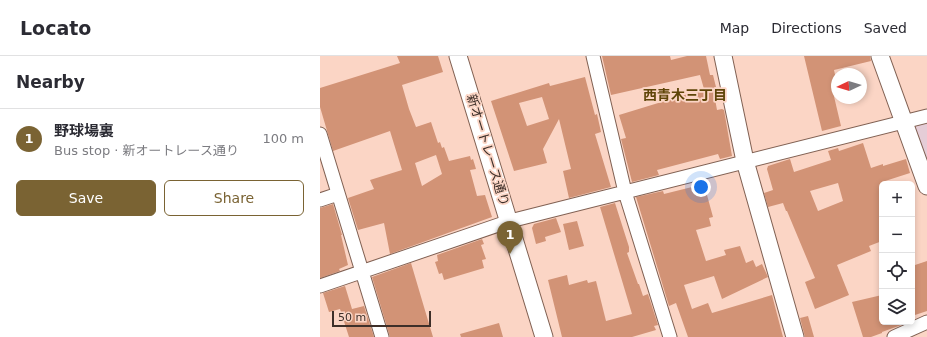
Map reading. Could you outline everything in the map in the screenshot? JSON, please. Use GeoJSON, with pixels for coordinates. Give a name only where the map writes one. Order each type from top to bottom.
{"type":"FeatureCollection","features":[{"type":"Feature","properties":{"kind":"street","name":"新オートレース通り"},"geometry":{"type":"LineString","coordinates":[[458,56],[510,221],[544,337]]}},
{"type":"Feature","properties":{"kind":"street"},"geometry":{"type":"LineString","coordinates":[[593,56],[625,192],[670,337]]}},
{"type":"Feature","properties":{"kind":"street"},"geometry":{"type":"LineString","coordinates":[[723,56],[745,161],[795,337]]}},
{"type":"Feature","properties":{"kind":"street"},"geometry":{"type":"LineString","coordinates":[[880,56],[927,186]]}},
{"type":"Feature","properties":{"kind":"street"},"geometry":{"type":"LineString","coordinates":[[320,286],[510,221],[927,116]]}},
{"type":"Feature","properties":{"kind":"street"},"geometry":{"type":"LineString","coordinates":[[320,134],[382,337]]}},
{"type":"Feature","properties":{"kind":"street"},"geometry":{"type":"LineString","coordinates":[[320,200],[338,194]]}},
{"type":"Feature","properties":{"kind":"street"},"geometry":{"type":"LineString","coordinates":[[894,337],[927,322]]}},
{"type":"Feature","properties":{"kind":"shaded area"},"geometry":{"type":"Polygon","coordinates":[[[927,122],[927,161],[915,128],[918,124],[927,122]]]}},
{"type":"Feature","properties":{"kind":"building"},"geometry":{"type":"Polygon","coordinates":[[[397,56],[438,56],[443,72],[402,85],[409,109],[416,127],[431,122],[438,143],[440,142],[442,148],[444,147],[449,161],[470,156],[471,160],[473,159],[476,169],[470,170],[477,196],[485,195],[492,217],[390,254],[384,223],[358,230],[348,198],[374,189],[370,180],[402,170],[390,131],[333,151],[320,107],[320,88],[400,63],[397,56]],[[436,155],[415,163],[422,186],[442,174],[436,155]]]}},
{"type":"Feature","properties":{"kind":"building"},"geometry":{"type":"Polygon","coordinates":[[[602,56],[670,56],[671,60],[687,56],[706,56],[710,75],[713,75],[716,87],[713,88],[717,110],[724,110],[732,156],[720,159],[718,154],[657,170],[659,175],[632,182],[621,139],[626,138],[619,115],[704,89],[700,75],[611,95],[602,56]]]}},
{"type":"Feature","properties":{"kind":"building"},"geometry":{"type":"Polygon","coordinates":[[[804,56],[870,56],[871,61],[842,68],[831,68],[831,104],[836,104],[841,126],[822,131],[804,56]]]}},
{"type":"Feature","properties":{"kind":"building"},"geometry":{"type":"Polygon","coordinates":[[[585,77],[601,132],[595,134],[611,187],[569,198],[563,171],[571,169],[559,119],[543,149],[547,163],[514,171],[491,101],[549,83],[550,86],[585,77]],[[542,97],[519,103],[527,126],[549,119],[542,97]]]}},
{"type":"Feature","properties":{"kind":"building"},"geometry":{"type":"Polygon","coordinates":[[[863,143],[871,168],[906,159],[910,173],[885,181],[879,181],[879,242],[869,246],[871,251],[837,265],[849,295],[815,309],[805,282],[815,278],[787,211],[783,203],[768,207],[764,193],[773,190],[767,169],[768,166],[790,159],[794,172],[831,160],[828,151],[838,148],[839,151],[863,143]],[[838,183],[810,191],[818,211],[843,201],[838,183]]]}},
{"type":"Feature","properties":{"kind":"building"},"geometry":{"type":"Polygon","coordinates":[[[704,184],[713,217],[709,218],[711,226],[696,230],[706,261],[726,255],[724,250],[740,246],[746,263],[753,260],[756,267],[762,264],[768,277],[722,299],[714,276],[684,285],[692,309],[708,303],[712,313],[772,295],[783,337],[688,337],[676,303],[669,306],[636,197],[663,191],[664,194],[704,184]]]}},
{"type":"Feature","properties":{"kind":"building"},"geometry":{"type":"Polygon","coordinates":[[[615,203],[629,247],[629,252],[627,253],[643,296],[648,294],[658,325],[654,326],[656,330],[632,337],[562,337],[548,280],[567,275],[569,285],[587,280],[588,283],[596,281],[606,321],[632,314],[600,207],[615,203]]]}},
{"type":"Feature","properties":{"kind":"building"},"geometry":{"type":"Polygon","coordinates":[[[333,204],[342,235],[348,265],[339,269],[340,271],[320,278],[320,208],[333,204]]]}},
{"type":"Feature","properties":{"kind":"building"},"geometry":{"type":"Polygon","coordinates":[[[556,218],[561,232],[545,237],[546,241],[536,244],[532,228],[534,224],[556,218]]]}},
{"type":"Feature","properties":{"kind":"building"},"geometry":{"type":"Polygon","coordinates":[[[577,221],[584,246],[569,250],[563,224],[577,221]]]}},
{"type":"Feature","properties":{"kind":"building"},"geometry":{"type":"Polygon","coordinates":[[[482,239],[484,244],[481,245],[486,259],[482,260],[484,268],[444,280],[442,273],[439,274],[435,262],[438,261],[437,255],[482,239]]]}},
{"type":"Feature","properties":{"kind":"building"},"geometry":{"type":"Polygon","coordinates":[[[927,261],[927,311],[915,315],[915,289],[915,265],[927,261]]]}},
{"type":"Feature","properties":{"kind":"building"},"geometry":{"type":"Polygon","coordinates":[[[411,263],[433,337],[390,337],[372,277],[411,263]]]}},
{"type":"Feature","properties":{"kind":"building"},"geometry":{"type":"Polygon","coordinates":[[[345,286],[352,309],[364,306],[374,337],[349,337],[340,309],[329,312],[323,293],[345,286]]]}},
{"type":"Feature","properties":{"kind":"building"},"geometry":{"type":"Polygon","coordinates":[[[879,296],[879,325],[901,325],[871,337],[863,337],[852,302],[879,296]]]}},
{"type":"Feature","properties":{"kind":"building"},"geometry":{"type":"Polygon","coordinates":[[[808,316],[814,337],[805,337],[800,318],[808,316]]]}},
{"type":"Feature","properties":{"kind":"building"},"geometry":{"type":"Polygon","coordinates":[[[499,323],[503,337],[461,337],[460,334],[499,323]]]}},
{"type":"Feature","properties":{"kind":"place","name":"野球場裏"},"geometry":{"type":"Point","coordinates":[510,254]}},
{"type":"Feature","properties":{"kind":"district","name":"西青木三丁目"},"geometry":{"type":"Point","coordinates":[685,95]}}]}
